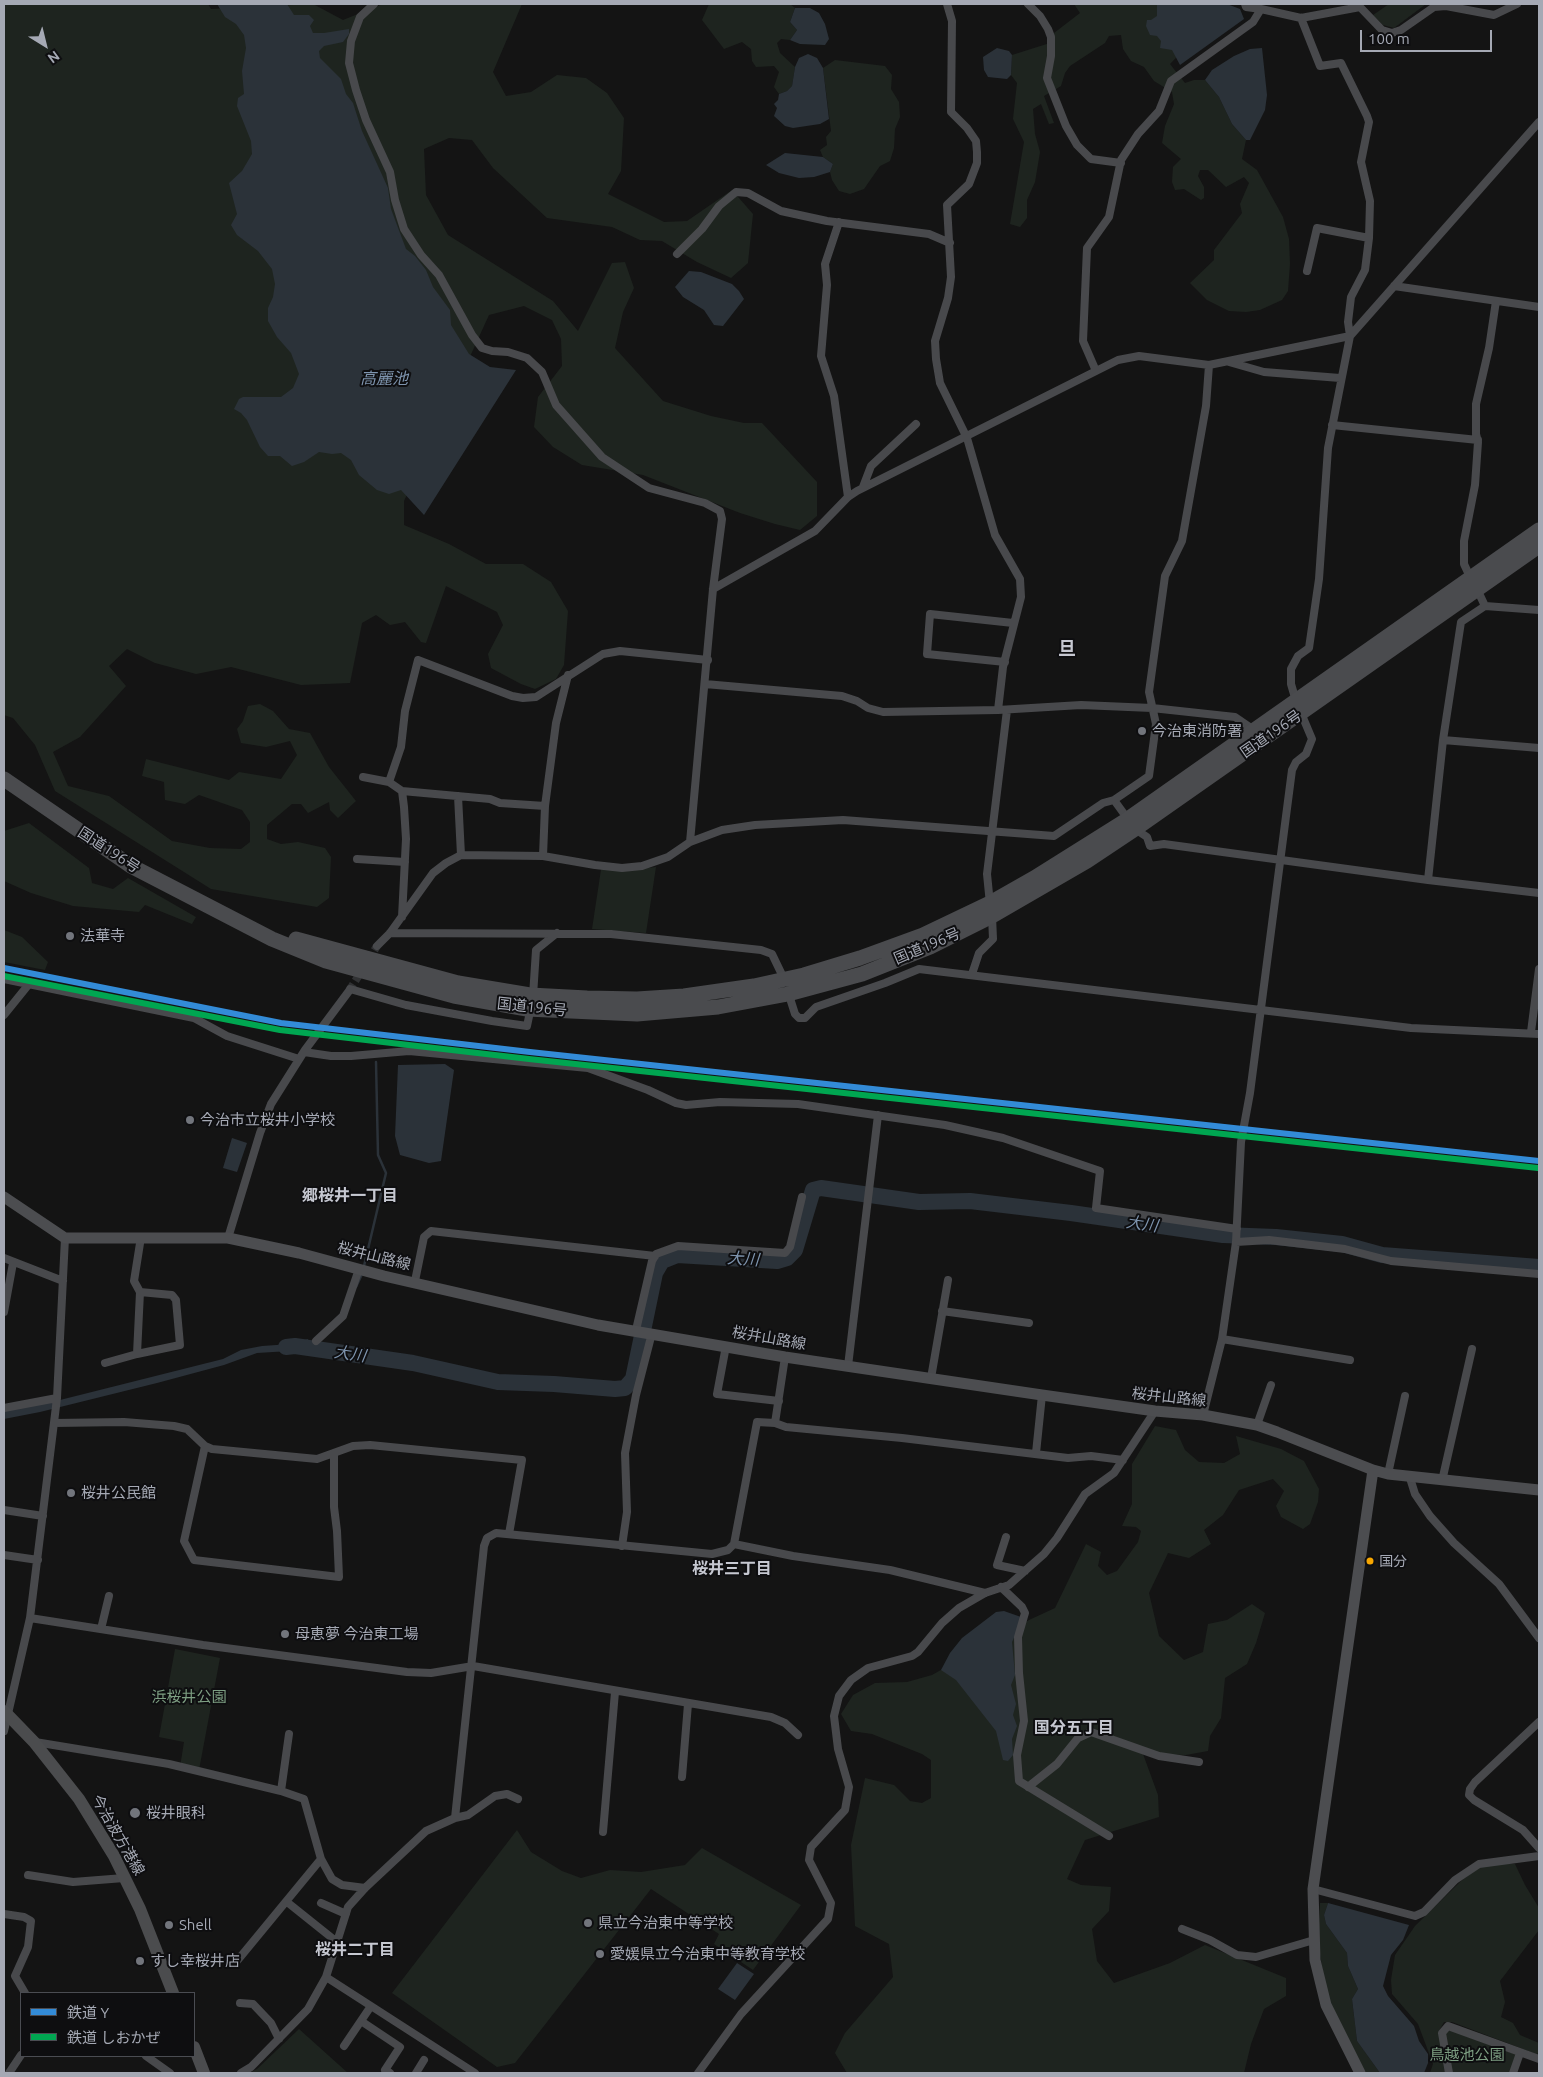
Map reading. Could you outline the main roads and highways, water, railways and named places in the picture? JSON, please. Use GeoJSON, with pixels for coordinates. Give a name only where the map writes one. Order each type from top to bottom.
{"type":"FeatureCollection","features":[{"type":"Feature","properties":{"kind":"highway","name":"国道196号"},"geometry":{"type":"LineString","coordinates":[[1474,584],[1539,530]]}},
{"type":"Feature","properties":{"kind":"highway","name":"国道196号"},"geometry":{"type":"LineString","coordinates":[[4,779],[131,866],[221,912],[311,944],[532,1002],[637,1014],[718,1006],[788,994],[862,974],[930,946],[991,909],[1034,878],[1132,824],[1474,584],[1539,546]]}},
{"type":"Feature","properties":{"kind":"highway","name":"国道196号"},"geometry":{"type":"LineString","coordinates":[[1132,824],[1254,730],[1298,707]]}},
{"type":"Feature","properties":{"kind":"highway","name":"国道196号"},"geometry":{"type":"LineString","coordinates":[[532,1002],[684,996],[754,986],[860,958],[991,909]]}},
{"type":"Feature","properties":{"kind":"main road","name":"桜井山路線"},"geometry":{"type":"LineString","coordinates":[[4,1197],[65,1238],[228,1238],[299,1252],[359,1269],[598,1324],[785,1357],[1155,1411],[1203,1415],[1256,1426],[1388,1474],[1410,1478],[1539,1490]]}},
{"type":"Feature","properties":{"kind":"main road"},"geometry":{"type":"LineString","coordinates":[[1360,2073],[1326,2005],[1315,1960],[1313,1890],[1373,1470]]}},
{"type":"Feature","properties":{"kind":"main road","name":"今治波方港線"},"geometry":{"type":"LineString","coordinates":[[6,1713],[34,1742],[79,1799],[140,1909],[173,1992]]}},
{"type":"Feature","properties":{"kind":"main road"},"geometry":{"type":"LineString","coordinates":[[195,2050],[204,2073]]}},
{"type":"Feature","properties":{"kind":"water","name":"高麗池"},"geometry":{"type":"Polygon","coordinates":[[[217,4],[287,4],[294,15],[309,15],[314,20],[310,26],[313,33],[349,29],[349,34],[343,42],[324,46],[319,51],[320,58],[341,79],[346,94],[353,103],[362,131],[388,188],[391,209],[406,249],[415,256],[426,270],[433,287],[450,310],[451,325],[469,354],[490,367],[516,370],[424,515],[401,490],[389,494],[377,490],[359,475],[351,460],[341,453],[319,452],[304,462],[292,466],[280,456],[268,456],[260,447],[247,420],[234,409],[239,399],[243,397],[281,397],[293,388],[299,374],[291,353],[277,337],[268,321],[268,308],[273,297],[275,284],[272,269],[258,251],[237,235],[231,225],[237,214],[229,183],[242,171],[252,154],[251,141],[237,106],[238,98],[244,94],[242,71],[246,48],[244,35],[236,24],[225,17],[217,4]]]}},
{"type":"Feature","properties":{"kind":"water"},"geometry":{"type":"Polygon","coordinates":[[[1157,4],[1227,4],[1240,9],[1244,19],[1180,65],[1172,50],[1160,48],[1161,41],[1157,36],[1150,35],[1146,26],[1147,20],[1157,16],[1157,4]]]}},
{"type":"Feature","properties":{"kind":"water"},"geometry":{"type":"Polygon","coordinates":[[[795,8],[810,8],[819,13],[825,24],[829,39],[825,45],[800,44],[790,40],[797,30],[790,22],[795,8]]]}},
{"type":"Feature","properties":{"kind":"water"},"geometry":{"type":"Polygon","coordinates":[[[997,48],[1009,51],[1012,55],[1011,75],[1007,79],[988,77],[984,70],[983,57],[997,48]]]}},
{"type":"Feature","properties":{"kind":"water"},"geometry":{"type":"Polygon","coordinates":[[[1262,48],[1267,95],[1265,110],[1250,140],[1246,140],[1232,124],[1219,97],[1205,80],[1212,70],[1234,56],[1250,49],[1262,48]]]}},
{"type":"Feature","properties":{"kind":"water"},"geometry":{"type":"Polygon","coordinates":[[[808,54],[817,58],[823,68],[829,119],[820,124],[793,128],[785,126],[774,116],[777,108],[774,104],[778,100],[779,94],[787,91],[792,86],[795,67],[799,58],[808,54]]]}},
{"type":"Feature","properties":{"kind":"water"},"geometry":{"type":"Polygon","coordinates":[[[785,153],[823,157],[833,164],[830,172],[814,177],[799,178],[779,173],[766,165],[785,153]]]}},
{"type":"Feature","properties":{"kind":"water"},"geometry":{"type":"Polygon","coordinates":[[[689,271],[701,272],[732,284],[744,299],[723,326],[714,325],[704,310],[683,297],[675,287],[689,271]]]}},
{"type":"Feature","properties":{"kind":"water"},"geometry":{"type":"Polygon","coordinates":[[[445,1064],[454,1070],[441,1161],[429,1163],[400,1155],[395,1136],[398,1065],[445,1064]]]}},
{"type":"Feature","properties":{"kind":"water"},"geometry":{"type":"Polygon","coordinates":[[[232,1138],[247,1143],[237,1172],[223,1168],[232,1138]]]}},
{"type":"Feature","properties":{"kind":"water"},"geometry":{"type":"Polygon","coordinates":[[[308,1339],[309,1345],[306,1350],[257,1353],[224,1365],[157,1383],[4,1419],[4,1411],[60,1400],[223,1359],[241,1350],[291,1344],[308,1339]]]}},
{"type":"Feature","properties":{"kind":"water"},"geometry":{"type":"Polygon","coordinates":[[[1004,1611],[1021,1617],[1020,1625],[1012,1642],[1015,1675],[1011,1685],[1016,1704],[1013,1715],[1017,1726],[1012,1739],[1013,1755],[1008,1761],[1003,1760],[996,1731],[956,1680],[941,1670],[950,1653],[962,1638],[996,1612],[1004,1611]]]}},
{"type":"Feature","properties":{"kind":"water"},"geometry":{"type":"Polygon","coordinates":[[[1328,1903],[1409,1925],[1403,1940],[1391,1955],[1383,1986],[1388,1996],[1414,2026],[1419,2041],[1428,2054],[1428,2063],[1424,2073],[1380,2073],[1357,2041],[1352,1999],[1358,1989],[1348,1966],[1347,1953],[1326,1924],[1324,1915],[1328,1903]]]}},
{"type":"Feature","properties":{"kind":"water"},"geometry":{"type":"Polygon","coordinates":[[[737,1963],[754,1974],[735,2000],[718,1989],[737,1963]]]}},
{"type":"Feature","properties":{"kind":"waterway"},"geometry":{"type":"LineString","coordinates":[[364,1266],[386,1173],[378,1155],[376,1062]]}},
{"type":"Feature","properties":{"kind":"waterway","name":"大川"},"geometry":{"type":"LineString","coordinates":[[286,1347],[295,1346],[413,1363],[498,1382],[625,1388],[633,1379],[655,1273],[662,1261],[677,1255],[777,1261],[787,1258],[795,1250],[813,1190],[821,1188],[919,1202],[970,1201],[1071,1213],[1223,1235],[1276,1237],[1342,1244],[1382,1255],[1539,1267]]}},
{"type":"Feature","properties":{"kind":"waterway"},"geometry":{"type":"LineString","coordinates":[[356,1287],[362,1274]]}},
{"type":"Feature","properties":{"kind":"tunnel"},"geometry":{"type":"LineString","coordinates":[[349,991],[377,946]]}},
{"type":"Feature","properties":{"kind":"rail line","name":"Y"},"geometry":{"type":"LineString","coordinates":[[4,968],[281,1023],[530,1052],[1539,1161]]}},
{"type":"Feature","properties":{"kind":"rail line","name":"しおかぜ"},"geometry":{"type":"LineString","coordinates":[[4,976],[280,1030],[529,1059],[1538,1168]]}},
{"type":"Feature","properties":{"kind":"place","name":"今治東消防署"},"geometry":{"type":"Point","coordinates":[1142,731]}},
{"type":"Feature","properties":{"kind":"place","name":"法華寺"},"geometry":{"type":"Point","coordinates":[70,936]}},
{"type":"Feature","properties":{"kind":"place","name":"今治市立桜井小学校"},"geometry":{"type":"Point","coordinates":[190,1120]}},
{"type":"Feature","properties":{"kind":"place","name":"桜井公民館"},"geometry":{"type":"Point","coordinates":[71,1493]}},
{"type":"Feature","properties":{"kind":"place","name":"国分"},"geometry":{"type":"Point","coordinates":[1370,1561]}},
{"type":"Feature","properties":{"kind":"place","name":"母恵夢 今治東工場"},"geometry":{"type":"Point","coordinates":[285,1634]}},
{"type":"Feature","properties":{"kind":"place","name":"桜井眼科"},"geometry":{"type":"Point","coordinates":[135,1813]}},
{"type":"Feature","properties":{"kind":"place","name":"県立今治東中等学校"},"geometry":{"type":"Point","coordinates":[588,1923]}},
{"type":"Feature","properties":{"kind":"place","name":"Shell"},"geometry":{"type":"Point","coordinates":[169,1925]}},
{"type":"Feature","properties":{"kind":"place","name":"愛媛県立今治東中等教育学校"},"geometry":{"type":"Point","coordinates":[600,1954]}},
{"type":"Feature","properties":{"kind":"place","name":"すし幸桜井店"},"geometry":{"type":"Point","coordinates":[140,1961]}},
{"type":"Feature","properties":{"kind":"district","name":"旦"},"geometry":{"type":"Point","coordinates":[1067,649]}},
{"type":"Feature","properties":{"kind":"district","name":"郷桜井一丁目"},"geometry":{"type":"Point","coordinates":[350,1196]}},
{"type":"Feature","properties":{"kind":"district","name":"桜井三丁目"},"geometry":{"type":"Point","coordinates":[732,1569]}},
{"type":"Feature","properties":{"kind":"district","name":"国分五丁目"},"geometry":{"type":"Point","coordinates":[1074,1728]}},
{"type":"Feature","properties":{"kind":"district","name":"桜井二丁目"},"geometry":{"type":"Point","coordinates":[355,1950]}},
{"type":"Feature","properties":{"kind":"park label","name":"浜桜井公園"},"geometry":{"type":"Point","coordinates":[189,1697]}},
{"type":"Feature","properties":{"kind":"park label","name":"鳥越池公園"},"geometry":{"type":"Point","coordinates":[1467,2055]}}]}
